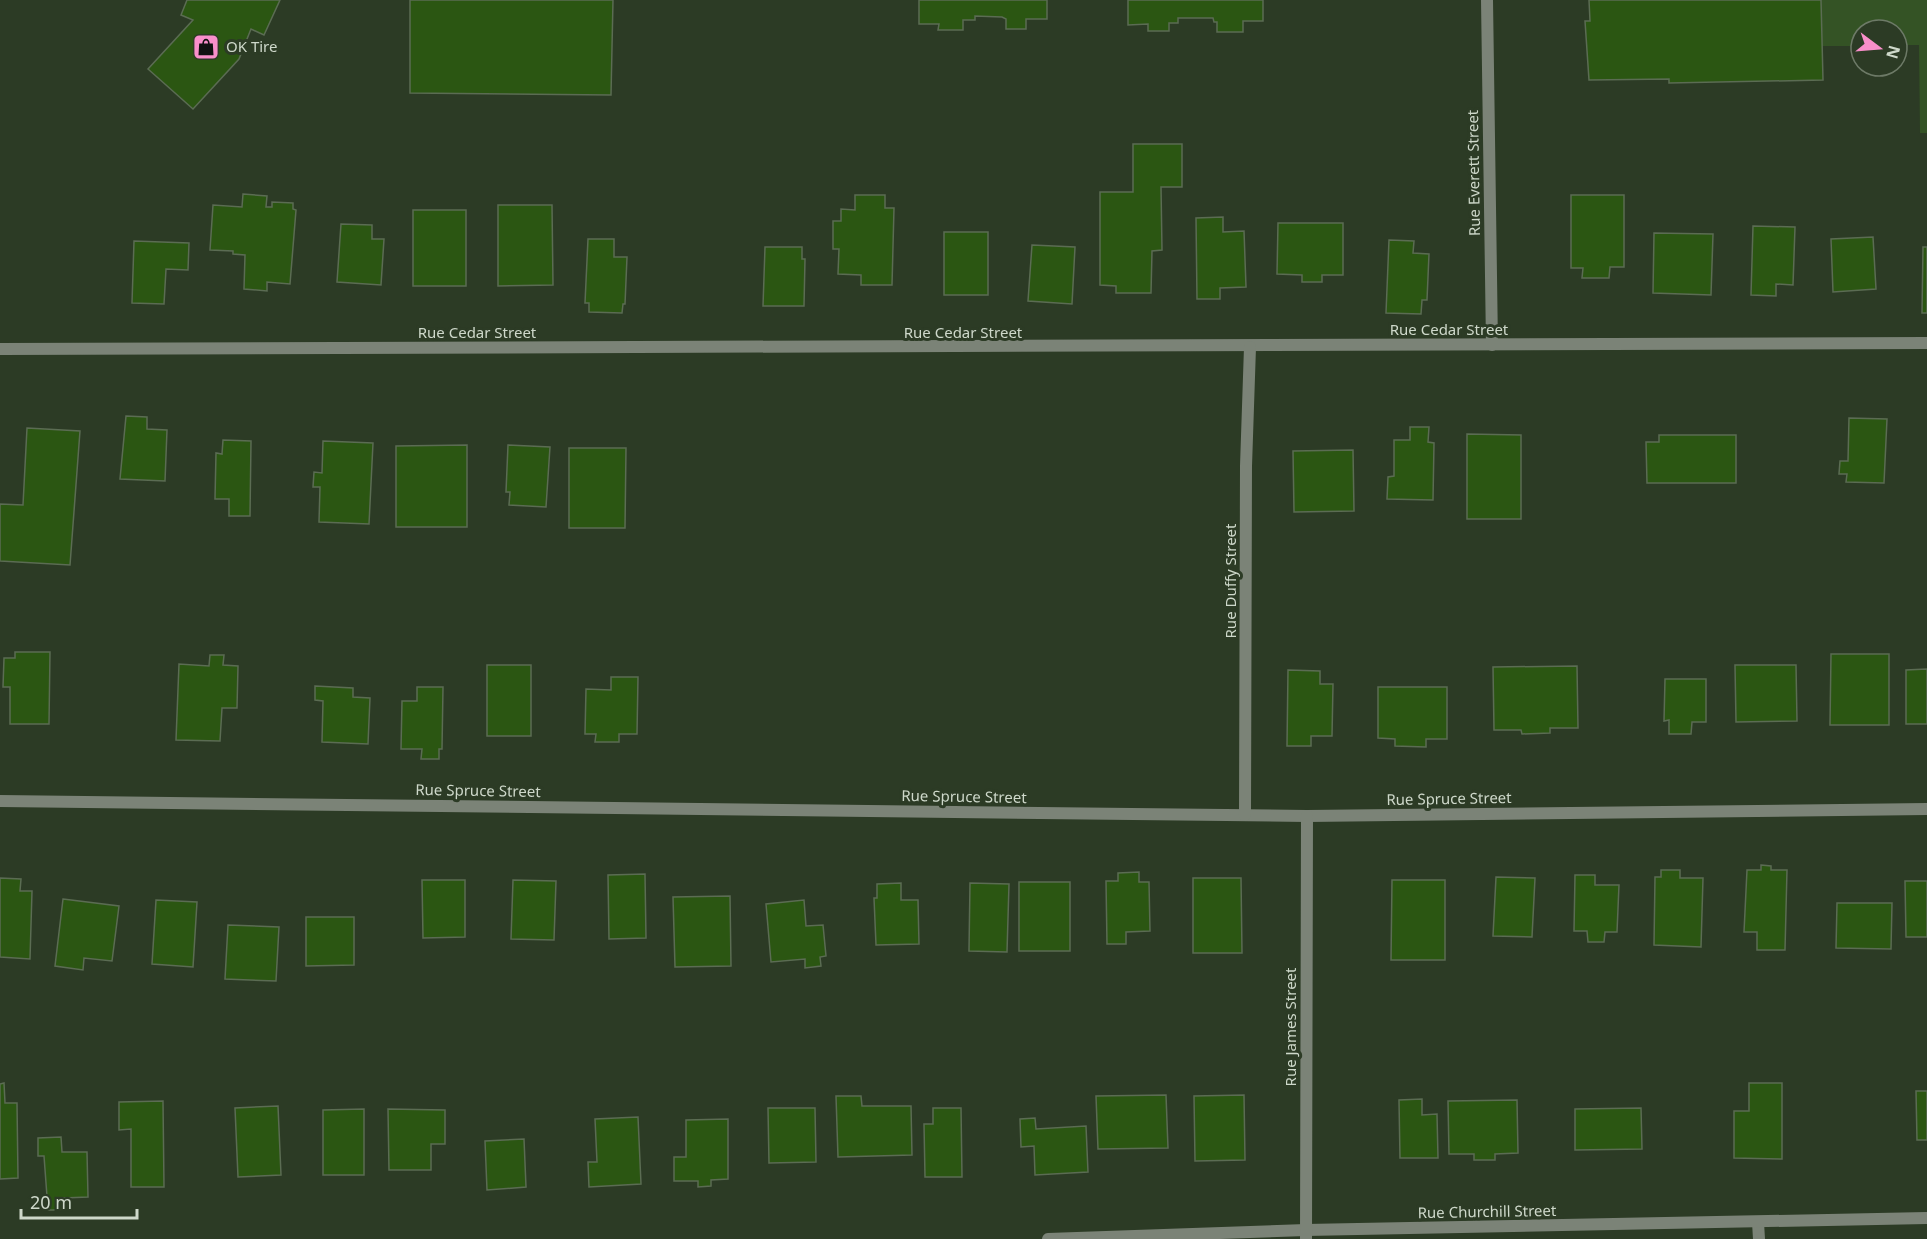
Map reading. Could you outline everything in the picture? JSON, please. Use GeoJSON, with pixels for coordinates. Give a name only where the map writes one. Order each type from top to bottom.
{"type":"FeatureCollection","features":[{"type":"Feature","properties":{"kind":"street","name":"Rue Everett Street"},"geometry":{"type":"LineString","coordinates":[[1487,0],[1492,345]]}},
{"type":"Feature","properties":{"kind":"street","name":"Rue Cedar Street"},"geometry":{"type":"LineString","coordinates":[[0,350],[1927,344]]}},
{"type":"Feature","properties":{"kind":"street","name":"Rue Duffy Street"},"geometry":{"type":"LineString","coordinates":[[1245,815],[1246,466],[1250,347]]}},
{"type":"Feature","properties":{"kind":"street","name":"Rue Spruce Street"},"geometry":{"type":"LineString","coordinates":[[0,801],[1306,816],[1927,809]]}},
{"type":"Feature","properties":{"kind":"street","name":"Rue James Street"},"geometry":{"type":"LineString","coordinates":[[1306,816],[1306,1235]]}},
{"type":"Feature","properties":{"kind":"street","name":"Rue Churchill Street"},"geometry":{"type":"LineString","coordinates":[[1048,1239],[1306,1235],[1927,1218]]}},
{"type":"Feature","properties":{"kind":"street"},"geometry":{"type":"LineString","coordinates":[[1758,1222],[1759,1239]]}},
{"type":"Feature","properties":{"kind":"green space"},"geometry":{"type":"Polygon","coordinates":[[[1793,0],[1927,0],[1927,133],[1920,133],[1919,45],[1909,45],[1909,18],[1849,18],[1849,46],[1793,46],[1793,0]]]}},
{"type":"Feature","properties":{"kind":"building","name":"OK Tire"},"geometry":{"type":"Polygon","coordinates":[[[187,0],[280,0],[264,35],[251,29],[239,59],[193,109],[148,69],[193,20],[181,15],[187,0]]]}},
{"type":"Feature","properties":{"kind":"building"},"geometry":{"type":"Polygon","coordinates":[[[410,0],[613,0],[611,95],[410,93],[410,0]]]}},
{"type":"Feature","properties":{"kind":"building"},"geometry":{"type":"Polygon","coordinates":[[[919,0],[1047,0],[1047,19],[1026,19],[1026,29],[1006,29],[1006,19],[1002,17],[975,16],[975,20],[963,20],[963,30],[938,30],[939,24],[919,24],[919,0]]]}},
{"type":"Feature","properties":{"kind":"building"},"geometry":{"type":"Polygon","coordinates":[[[1128,0],[1263,0],[1263,21],[1243,21],[1243,32],[1217,32],[1217,22],[1214,22],[1213,18],[1178,18],[1178,23],[1169,23],[1169,31],[1148,31],[1148,24],[1128,25],[1128,0]]]}},
{"type":"Feature","properties":{"kind":"building"},"geometry":{"type":"Polygon","coordinates":[[[1589,0],[1821,0],[1823,80],[1669,83],[1669,79],[1589,80],[1585,21],[1590,21],[1589,0]]]}},
{"type":"Feature","properties":{"kind":"building"},"geometry":{"type":"Polygon","coordinates":[[[1133,144],[1182,144],[1182,187],[1161,187],[1162,250],[1152,251],[1151,293],[1116,293],[1116,286],[1100,285],[1100,192],[1133,192],[1133,144]]]}},
{"type":"Feature","properties":{"kind":"building"},"geometry":{"type":"Polygon","coordinates":[[[243,194],[267,196],[266,207],[272,207],[272,202],[293,203],[293,209],[296,210],[290,284],[267,282],[267,291],[244,289],[245,255],[233,254],[233,251],[210,250],[213,205],[242,207],[243,194]]]}},
{"type":"Feature","properties":{"kind":"building"},"geometry":{"type":"Polygon","coordinates":[[[855,195],[885,195],[885,208],[894,208],[892,285],[861,285],[861,275],[838,274],[839,249],[833,249],[833,221],[841,221],[841,209],[855,210],[855,195]]]}},
{"type":"Feature","properties":{"kind":"building"},"geometry":{"type":"Polygon","coordinates":[[[1571,195],[1624,195],[1624,267],[1610,267],[1609,278],[1582,278],[1583,268],[1571,268],[1571,195]]]}},
{"type":"Feature","properties":{"kind":"building"},"geometry":{"type":"Polygon","coordinates":[[[498,205],[552,205],[553,285],[498,286],[498,205]]]}},
{"type":"Feature","properties":{"kind":"building"},"geometry":{"type":"Polygon","coordinates":[[[413,210],[466,210],[466,286],[413,286],[413,210]]]}},
{"type":"Feature","properties":{"kind":"building"},"geometry":{"type":"Polygon","coordinates":[[[1223,217],[1223,232],[1244,231],[1246,287],[1220,288],[1220,299],[1197,299],[1196,218],[1223,217]]]}},
{"type":"Feature","properties":{"kind":"building"},"geometry":{"type":"Polygon","coordinates":[[[1278,223],[1343,223],[1343,275],[1322,275],[1322,282],[1302,282],[1302,275],[1277,274],[1278,223]]]}},
{"type":"Feature","properties":{"kind":"building"},"geometry":{"type":"Polygon","coordinates":[[[341,224],[372,225],[372,239],[384,239],[381,285],[337,282],[341,224]]]}},
{"type":"Feature","properties":{"kind":"building"},"geometry":{"type":"Polygon","coordinates":[[[1753,226],[1795,227],[1793,285],[1776,284],[1776,296],[1751,295],[1753,226]]]}},
{"type":"Feature","properties":{"kind":"building"},"geometry":{"type":"Polygon","coordinates":[[[944,232],[988,232],[988,295],[944,295],[944,232]]]}},
{"type":"Feature","properties":{"kind":"building"},"geometry":{"type":"Polygon","coordinates":[[[1654,233],[1713,234],[1711,295],[1653,293],[1654,233]]]}},
{"type":"Feature","properties":{"kind":"building"},"geometry":{"type":"Polygon","coordinates":[[[1873,237],[1876,289],[1833,292],[1831,239],[1873,237]]]}},
{"type":"Feature","properties":{"kind":"building"},"geometry":{"type":"Polygon","coordinates":[[[588,239],[614,239],[614,257],[627,257],[625,304],[623,304],[622,313],[589,312],[589,303],[585,303],[588,239]]]}},
{"type":"Feature","properties":{"kind":"building"},"geometry":{"type":"Polygon","coordinates":[[[1389,240],[1414,241],[1413,253],[1429,254],[1427,300],[1422,300],[1421,314],[1386,313],[1389,240]]]}},
{"type":"Feature","properties":{"kind":"building"},"geometry":{"type":"Polygon","coordinates":[[[134,241],[189,243],[188,270],[166,269],[164,304],[132,303],[134,241]]]}},
{"type":"Feature","properties":{"kind":"building"},"geometry":{"type":"Polygon","coordinates":[[[1032,245],[1075,247],[1072,304],[1028,301],[1032,245]]]}},
{"type":"Feature","properties":{"kind":"building"},"geometry":{"type":"Polygon","coordinates":[[[765,247],[802,247],[802,259],[805,259],[804,306],[763,306],[765,247]]]}},
{"type":"Feature","properties":{"kind":"building"},"geometry":{"type":"Polygon","coordinates":[[[1923,247],[1927,247],[1927,313],[1922,313],[1923,247]]]}},
{"type":"Feature","properties":{"kind":"building"},"geometry":{"type":"Polygon","coordinates":[[[126,416],[147,417],[147,429],[167,430],[165,481],[120,479],[126,416]]]}},
{"type":"Feature","properties":{"kind":"building"},"geometry":{"type":"Polygon","coordinates":[[[1849,418],[1887,419],[1884,483],[1846,482],[1847,474],[1839,474],[1840,461],[1848,461],[1849,418]]]}},
{"type":"Feature","properties":{"kind":"building"},"geometry":{"type":"Polygon","coordinates":[[[1410,427],[1429,427],[1428,442],[1434,443],[1433,500],[1387,499],[1388,477],[1394,476],[1394,440],[1410,440],[1410,427]]]}},
{"type":"Feature","properties":{"kind":"building"},"geometry":{"type":"Polygon","coordinates":[[[27,428],[80,431],[70,565],[0,561],[0,504],[23,505],[27,428]]]}},
{"type":"Feature","properties":{"kind":"building"},"geometry":{"type":"Polygon","coordinates":[[[1467,434],[1521,435],[1521,519],[1467,519],[1467,434]]]}},
{"type":"Feature","properties":{"kind":"building"},"geometry":{"type":"Polygon","coordinates":[[[1659,435],[1736,435],[1736,483],[1647,483],[1646,442],[1659,442],[1659,435]]]}},
{"type":"Feature","properties":{"kind":"building"},"geometry":{"type":"Polygon","coordinates":[[[223,440],[251,441],[250,516],[229,516],[229,499],[215,499],[216,453],[222,454],[223,440]]]}},
{"type":"Feature","properties":{"kind":"building"},"geometry":{"type":"Polygon","coordinates":[[[323,441],[373,443],[369,524],[319,522],[320,487],[313,487],[314,472],[322,473],[323,441]]]}},
{"type":"Feature","properties":{"kind":"building"},"geometry":{"type":"Polygon","coordinates":[[[467,445],[467,527],[396,527],[396,446],[467,445]]]}},
{"type":"Feature","properties":{"kind":"building"},"geometry":{"type":"Polygon","coordinates":[[[508,445],[550,447],[546,507],[509,505],[510,492],[506,492],[508,445]]]}},
{"type":"Feature","properties":{"kind":"building"},"geometry":{"type":"Polygon","coordinates":[[[569,448],[626,448],[625,528],[569,528],[569,448]]]}},
{"type":"Feature","properties":{"kind":"building"},"geometry":{"type":"Polygon","coordinates":[[[1353,450],[1354,511],[1294,512],[1293,451],[1353,450]]]}},
{"type":"Feature","properties":{"kind":"building"},"geometry":{"type":"Polygon","coordinates":[[[15,652],[50,652],[49,724],[10,724],[10,687],[3,687],[4,658],[15,658],[15,652]]]}},
{"type":"Feature","properties":{"kind":"building"},"geometry":{"type":"Polygon","coordinates":[[[1831,654],[1889,654],[1889,725],[1830,725],[1831,654]]]}},
{"type":"Feature","properties":{"kind":"building"},"geometry":{"type":"Polygon","coordinates":[[[210,655],[224,655],[223,665],[238,666],[237,708],[222,708],[220,741],[176,740],[179,664],[209,666],[210,655]]]}},
{"type":"Feature","properties":{"kind":"building"},"geometry":{"type":"Polygon","coordinates":[[[487,665],[531,665],[531,736],[487,736],[487,665]]]}},
{"type":"Feature","properties":{"kind":"building"},"geometry":{"type":"Polygon","coordinates":[[[1735,665],[1796,665],[1797,721],[1736,722],[1735,665]]]}},
{"type":"Feature","properties":{"kind":"building"},"geometry":{"type":"Polygon","coordinates":[[[1577,666],[1578,728],[1550,728],[1550,733],[1522,734],[1521,730],[1494,730],[1493,667],[1577,666]]]}},
{"type":"Feature","properties":{"kind":"building"},"geometry":{"type":"Polygon","coordinates":[[[1927,669],[1927,724],[1906,724],[1906,670],[1927,669]]]}},
{"type":"Feature","properties":{"kind":"building"},"geometry":{"type":"Polygon","coordinates":[[[1288,670],[1320,671],[1320,684],[1333,684],[1332,736],[1311,736],[1311,746],[1287,746],[1288,670]]]}},
{"type":"Feature","properties":{"kind":"building"},"geometry":{"type":"Polygon","coordinates":[[[611,677],[638,677],[637,734],[619,734],[619,742],[595,742],[596,734],[585,734],[586,689],[611,690],[611,677]]]}},
{"type":"Feature","properties":{"kind":"building"},"geometry":{"type":"Polygon","coordinates":[[[1665,679],[1706,679],[1706,722],[1692,722],[1691,734],[1669,734],[1669,720],[1664,721],[1665,679]]]}},
{"type":"Feature","properties":{"kind":"building"},"geometry":{"type":"Polygon","coordinates":[[[315,686],[353,688],[353,697],[370,698],[368,744],[322,742],[323,701],[315,700],[315,686]]]}},
{"type":"Feature","properties":{"kind":"building"},"geometry":{"type":"Polygon","coordinates":[[[417,687],[443,687],[442,749],[439,749],[439,759],[421,759],[422,749],[401,749],[402,701],[417,701],[417,687]]]}},
{"type":"Feature","properties":{"kind":"building"},"geometry":{"type":"Polygon","coordinates":[[[1378,687],[1447,687],[1447,739],[1426,739],[1426,747],[1395,746],[1395,739],[1378,738],[1378,687]]]}},
{"type":"Feature","properties":{"kind":"building"},"geometry":{"type":"Polygon","coordinates":[[[1761,865],[1771,866],[1771,870],[1787,870],[1785,950],[1757,950],[1757,932],[1744,932],[1747,870],[1761,870],[1761,865]]]}},
{"type":"Feature","properties":{"kind":"building"},"geometry":{"type":"Polygon","coordinates":[[[1661,870],[1680,870],[1680,878],[1703,878],[1701,947],[1654,945],[1655,877],[1661,877],[1661,870]]]}},
{"type":"Feature","properties":{"kind":"building"},"geometry":{"type":"Polygon","coordinates":[[[1139,872],[1139,882],[1149,882],[1150,931],[1126,932],[1126,944],[1107,944],[1106,881],[1118,881],[1118,873],[1139,872]]]}},
{"type":"Feature","properties":{"kind":"building"},"geometry":{"type":"Polygon","coordinates":[[[645,874],[646,938],[609,939],[608,875],[645,874]]]}},
{"type":"Feature","properties":{"kind":"building"},"geometry":{"type":"Polygon","coordinates":[[[1575,875],[1595,875],[1595,885],[1619,885],[1617,932],[1605,932],[1604,942],[1588,942],[1587,931],[1574,931],[1575,875]]]}},
{"type":"Feature","properties":{"kind":"building"},"geometry":{"type":"Polygon","coordinates":[[[1496,877],[1535,878],[1532,937],[1493,936],[1496,877]]]}},
{"type":"Feature","properties":{"kind":"building"},"geometry":{"type":"Polygon","coordinates":[[[0,878],[21,879],[20,891],[32,891],[30,959],[0,957],[0,878]]]}},
{"type":"Feature","properties":{"kind":"building"},"geometry":{"type":"Polygon","coordinates":[[[1193,878],[1241,878],[1242,953],[1193,953],[1193,878]]]}},
{"type":"Feature","properties":{"kind":"building"},"geometry":{"type":"Polygon","coordinates":[[[422,880],[465,880],[465,937],[423,938],[422,880]]]}},
{"type":"Feature","properties":{"kind":"building"},"geometry":{"type":"Polygon","coordinates":[[[513,880],[556,881],[554,940],[511,939],[513,880]]]}},
{"type":"Feature","properties":{"kind":"building"},"geometry":{"type":"Polygon","coordinates":[[[1392,880],[1445,880],[1445,960],[1391,960],[1392,880]]]}},
{"type":"Feature","properties":{"kind":"building"},"geometry":{"type":"Polygon","coordinates":[[[1905,881],[1927,881],[1927,937],[1906,937],[1905,881]]]}},
{"type":"Feature","properties":{"kind":"building"},"geometry":{"type":"Polygon","coordinates":[[[1019,882],[1070,882],[1070,951],[1019,951],[1019,882]]]}},
{"type":"Feature","properties":{"kind":"building"},"geometry":{"type":"Polygon","coordinates":[[[901,883],[901,900],[918,900],[919,944],[876,945],[874,898],[877,898],[877,884],[901,883]]]}},
{"type":"Feature","properties":{"kind":"building"},"geometry":{"type":"Polygon","coordinates":[[[970,883],[1009,884],[1007,952],[969,951],[970,883]]]}},
{"type":"Feature","properties":{"kind":"building"},"geometry":{"type":"Polygon","coordinates":[[[730,896],[731,966],[675,967],[673,897],[730,896]]]}},
{"type":"Feature","properties":{"kind":"building"},"geometry":{"type":"Polygon","coordinates":[[[63,899],[119,906],[112,961],[84,958],[83,970],[55,966],[63,899]]]}},
{"type":"Feature","properties":{"kind":"building"},"geometry":{"type":"Polygon","coordinates":[[[156,900],[197,902],[193,967],[152,964],[156,900]]]}},
{"type":"Feature","properties":{"kind":"building"},"geometry":{"type":"Polygon","coordinates":[[[804,900],[806,926],[823,925],[826,956],[820,957],[821,966],[805,968],[805,959],[771,962],[766,904],[804,900]]]}},
{"type":"Feature","properties":{"kind":"building"},"geometry":{"type":"Polygon","coordinates":[[[1837,903],[1892,903],[1891,949],[1836,948],[1837,903]]]}},
{"type":"Feature","properties":{"kind":"building"},"geometry":{"type":"Polygon","coordinates":[[[306,917],[354,917],[354,965],[306,966],[306,917]]]}},
{"type":"Feature","properties":{"kind":"building"},"geometry":{"type":"Polygon","coordinates":[[[228,925],[279,927],[276,981],[225,979],[228,925]]]}},
{"type":"Feature","properties":{"kind":"building"},"geometry":{"type":"Polygon","coordinates":[[[4,1083],[5,1103],[17,1103],[18,1178],[0,1179],[0,1084],[4,1083]]]}},
{"type":"Feature","properties":{"kind":"building"},"geometry":{"type":"Polygon","coordinates":[[[1749,1083],[1782,1083],[1782,1159],[1734,1158],[1734,1111],[1749,1111],[1749,1083]]]}},
{"type":"Feature","properties":{"kind":"building"},"geometry":{"type":"Polygon","coordinates":[[[1916,1091],[1927,1091],[1927,1140],[1917,1140],[1916,1091]]]}},
{"type":"Feature","properties":{"kind":"building"},"geometry":{"type":"Polygon","coordinates":[[[1166,1095],[1168,1148],[1098,1149],[1096,1096],[1166,1095]]]}},
{"type":"Feature","properties":{"kind":"building"},"geometry":{"type":"Polygon","coordinates":[[[1244,1095],[1245,1160],[1195,1161],[1194,1096],[1244,1095]]]}},
{"type":"Feature","properties":{"kind":"building"},"geometry":{"type":"Polygon","coordinates":[[[836,1096],[861,1096],[862,1106],[911,1106],[912,1155],[838,1157],[836,1096]]]}},
{"type":"Feature","properties":{"kind":"building"},"geometry":{"type":"Polygon","coordinates":[[[1422,1099],[1422,1115],[1437,1114],[1438,1158],[1400,1158],[1399,1100],[1422,1099]]]}},
{"type":"Feature","properties":{"kind":"building"},"geometry":{"type":"Polygon","coordinates":[[[1517,1100],[1518,1153],[1495,1154],[1495,1160],[1474,1160],[1474,1154],[1449,1154],[1448,1101],[1517,1100]]]}},
{"type":"Feature","properties":{"kind":"building"},"geometry":{"type":"Polygon","coordinates":[[[163,1101],[164,1187],[131,1187],[131,1129],[119,1130],[119,1102],[163,1101]]]}},
{"type":"Feature","properties":{"kind":"building"},"geometry":{"type":"Polygon","coordinates":[[[278,1106],[281,1175],[238,1177],[235,1108],[278,1106]]]}},
{"type":"Feature","properties":{"kind":"building"},"geometry":{"type":"Polygon","coordinates":[[[768,1108],[815,1108],[816,1162],[769,1163],[768,1108]]]}},
{"type":"Feature","properties":{"kind":"building"},"geometry":{"type":"Polygon","coordinates":[[[933,1108],[961,1108],[962,1177],[925,1177],[924,1124],[933,1124],[933,1108]]]}},
{"type":"Feature","properties":{"kind":"building"},"geometry":{"type":"Polygon","coordinates":[[[1641,1108],[1642,1149],[1575,1150],[1575,1109],[1641,1108]]]}},
{"type":"Feature","properties":{"kind":"building"},"geometry":{"type":"Polygon","coordinates":[[[364,1109],[364,1175],[323,1175],[323,1110],[364,1109]]]}},
{"type":"Feature","properties":{"kind":"building"},"geometry":{"type":"Polygon","coordinates":[[[388,1109],[445,1110],[445,1144],[431,1144],[431,1170],[389,1170],[388,1109]]]}},
{"type":"Feature","properties":{"kind":"building"},"geometry":{"type":"Polygon","coordinates":[[[638,1117],[641,1184],[589,1187],[588,1162],[597,1162],[595,1119],[638,1117]]]}},
{"type":"Feature","properties":{"kind":"building"},"geometry":{"type":"Polygon","coordinates":[[[1035,1118],[1036,1129],[1086,1126],[1088,1172],[1035,1175],[1034,1146],[1021,1147],[1020,1119],[1035,1118]]]}},
{"type":"Feature","properties":{"kind":"building"},"geometry":{"type":"Polygon","coordinates":[[[728,1119],[728,1179],[711,1180],[711,1186],[698,1187],[698,1181],[674,1181],[674,1157],[686,1157],[686,1120],[728,1119]]]}},
{"type":"Feature","properties":{"kind":"building"},"geometry":{"type":"Polygon","coordinates":[[[61,1137],[62,1152],[87,1152],[88,1197],[63,1198],[63,1210],[48,1210],[44,1156],[38,1156],[38,1138],[61,1137]]]}},
{"type":"Feature","properties":{"kind":"building"},"geometry":{"type":"Polygon","coordinates":[[[524,1139],[526,1187],[487,1190],[485,1141],[524,1139]]]}},
{"type":"Feature","properties":{"kind":"place","name":"OK Tire"},"geometry":{"type":"Point","coordinates":[206,47]}}]}
